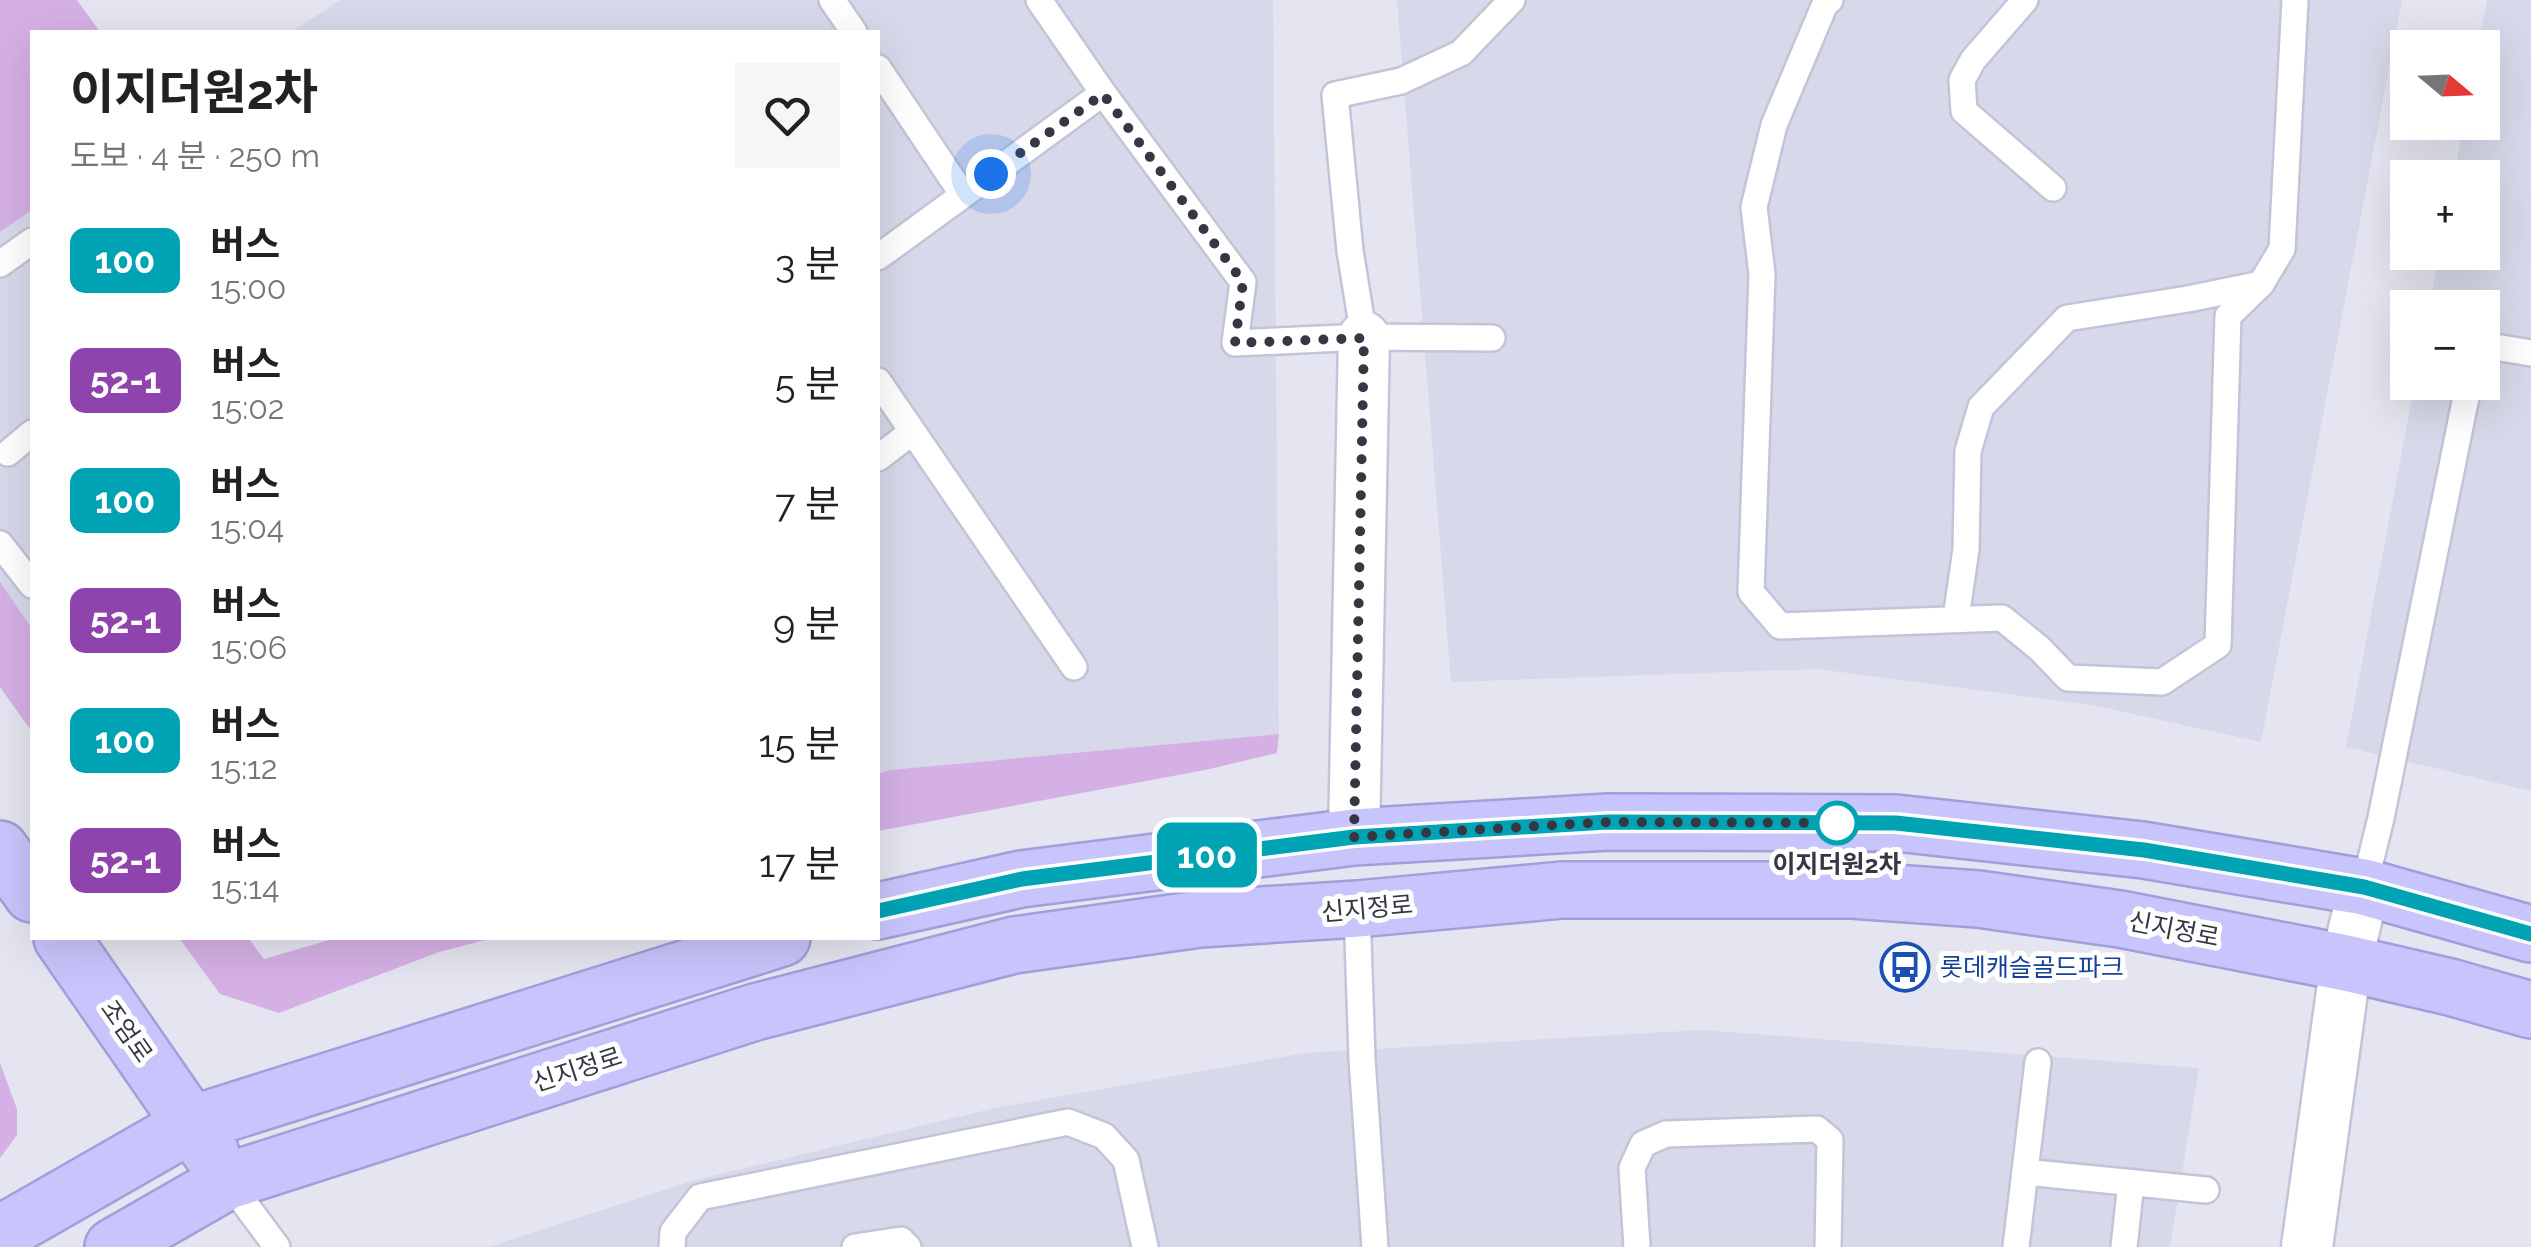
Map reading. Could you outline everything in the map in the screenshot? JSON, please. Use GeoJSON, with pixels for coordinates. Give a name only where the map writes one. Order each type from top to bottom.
{"type":"FeatureCollection","features":[{"type":"Feature","properties":{"kind":"street"},"geometry":{"type":"LineString","coordinates":[[1356,909],[1354,837],[1364,338]]}},
{"type":"Feature","properties":{"kind":"street"},"geometry":{"type":"LineString","coordinates":[[880,911],[1022,879],[1354,837],[1608,822],[1896,823],[2144,850],[2364,887],[2531,934]]}},
{"type":"Feature","properties":{"kind":"street"},"geometry":{"type":"LineString","coordinates":[[0,849],[30,891]]}},
{"type":"Feature","properties":{"kind":"street"},"geometry":{"type":"LineString","coordinates":[[2307,1247],[2346,962],[2364,887]]}},
{"type":"Feature","properties":{"kind":"street","name":"신지정로"},"geometry":{"type":"LineString","coordinates":[[114,1247],[228,1181],[755,1012],[1014,945],[1200,919],[1562,890],[1852,890],[1978,899],[2120,919],[2346,962],[2531,1010]]}},
{"type":"Feature","properties":{"kind":"street","name":"조엄로"},"geometry":{"type":"LineString","coordinates":[[63,940],[228,1181]]}},
{"type":"Feature","properties":{"kind":"street"},"geometry":{"type":"LineString","coordinates":[[14,1226],[192,1124],[776,940]]}},
{"type":"Feature","properties":{"kind":"lane"},"geometry":{"type":"LineString","coordinates":[[832,0],[853,30]]}},
{"type":"Feature","properties":{"kind":"lane"},"geometry":{"type":"LineString","coordinates":[[1039,0],[1103,94],[1243,282],[1235,343],[1492,338]]}},
{"type":"Feature","properties":{"kind":"lane"},"geometry":{"type":"LineString","coordinates":[[1364,338],[1350,251],[1335,95],[1401,81],[1461,53],[1512,0]]}},
{"type":"Feature","properties":{"kind":"lane"},"geometry":{"type":"LineString","coordinates":[[1830,0],[1774,125],[1754,207],[1762,274],[1752,592],[1780,626],[2002,618],[2068,678],[2162,682],[2218,645],[2228,316],[2261,284],[2282,249],[2295,0]]}},
{"type":"Feature","properties":{"kind":"lane"},"geometry":{"type":"LineString","coordinates":[[2024,0],[1973,60],[1962,80],[1964,111],[2052,188]]}},
{"type":"Feature","properties":{"kind":"lane"},"geometry":{"type":"LineString","coordinates":[[880,71],[962,194]]}},
{"type":"Feature","properties":{"kind":"lane"},"geometry":{"type":"LineString","coordinates":[[880,256],[1103,94]]}},
{"type":"Feature","properties":{"kind":"lane"},"geometry":{"type":"LineString","coordinates":[[0,264],[30,242]]}},
{"type":"Feature","properties":{"kind":"lane"},"geometry":{"type":"LineString","coordinates":[[1956,618],[1966,549],[1968,451],[1981,407],[2067,318],[2261,284]]}},
{"type":"Feature","properties":{"kind":"lane"},"geometry":{"type":"LineString","coordinates":[[2500,348],[2531,354]]}},
{"type":"Feature","properties":{"kind":"lane"},"geometry":{"type":"LineString","coordinates":[[880,383],[1074,668]]}},
{"type":"Feature","properties":{"kind":"lane"},"geometry":{"type":"LineString","coordinates":[[2364,887],[2382,818],[2465,400]]}},
{"type":"Feature","properties":{"kind":"lane"},"geometry":{"type":"LineString","coordinates":[[880,456],[912,432]]}},
{"type":"Feature","properties":{"kind":"lane"},"geometry":{"type":"LineString","coordinates":[[8,453],[30,435]]}},
{"type":"Feature","properties":{"kind":"lane"},"geometry":{"type":"LineString","coordinates":[[0,544],[30,583]]}},
{"type":"Feature","properties":{"kind":"lane"},"geometry":{"type":"LineString","coordinates":[[1356,909],[1375,1247]]}},
{"type":"Feature","properties":{"kind":"lane"},"geometry":{"type":"LineString","coordinates":[[2016,1247],[2038,1062]]}},
{"type":"Feature","properties":{"kind":"lane"},"geometry":{"type":"LineString","coordinates":[[672,1247],[673,1232],[700,1197],[1068,1122],[1104,1136],[1126,1160],[1145,1247]]}},
{"type":"Feature","properties":{"kind":"lane"},"geometry":{"type":"LineString","coordinates":[[1637,1247],[1632,1168],[1643,1144],[1666,1134],[1817,1129],[1830,1140],[1828,1247]]}},
{"type":"Feature","properties":{"kind":"lane"},"geometry":{"type":"LineString","coordinates":[[2025,1172],[2206,1190]]}},
{"type":"Feature","properties":{"kind":"lane"},"geometry":{"type":"LineString","coordinates":[[228,1181],[276,1247]]}},
{"type":"Feature","properties":{"kind":"lane"},"geometry":{"type":"LineString","coordinates":[[2124,1247],[2131,1183]]}},
{"type":"Feature","properties":{"kind":"lane"},"geometry":{"type":"LineString","coordinates":[[855,1247],[901,1240],[908,1247]]}},
{"type":"Feature","properties":{"kind":"shaded area"},"geometry":{"type":"Polygon","coordinates":[[[0,0],[77,0],[99,30],[30,30],[30,211],[0,232],[0,0]]]}},
{"type":"Feature","properties":{"kind":"shaded area"},"geometry":{"type":"Polygon","coordinates":[[[340,0],[1273,0],[1279,734],[880,773],[880,30],[295,30],[340,0]]]}},
{"type":"Feature","properties":{"kind":"shaded area"},"geometry":{"type":"Polygon","coordinates":[[[1397,0],[2402,0],[2396,30],[2390,30],[2390,63],[2261,742],[2092,705],[1818,669],[1451,682],[1397,0]]]}},
{"type":"Feature","properties":{"kind":"shaded area"},"geometry":{"type":"Polygon","coordinates":[[[2487,0],[2531,0],[2531,791],[2346,747],[2412,400],[2500,400],[2500,290],[2432,290],[2436,270],[2500,270],[2500,160],[2457,160],[2461,140],[2500,140],[2500,30],[2481,30],[2487,0]]]}},
{"type":"Feature","properties":{"kind":"shaded area"},"geometry":{"type":"Polygon","coordinates":[[[30,211],[30,634],[0,591],[0,232],[30,211]]]}},
{"type":"Feature","properties":{"kind":"shaded area"},"geometry":{"type":"Polygon","coordinates":[[[0,582],[30,626],[30,729],[0,687],[0,582]]]}},
{"type":"Feature","properties":{"kind":"shaded area"},"geometry":{"type":"Polygon","coordinates":[[[1279,734],[1277,753],[880,831],[880,773],[1279,734]]]}},
{"type":"Feature","properties":{"kind":"shaded area"},"geometry":{"type":"Polygon","coordinates":[[[180,940],[250,940],[264,959],[329,940],[485,940],[439,952],[279,1013],[220,994],[180,940]]]}},
{"type":"Feature","properties":{"kind":"shaded area"},"geometry":{"type":"Polygon","coordinates":[[[1702,1030],[2199,1068],[2170,1247],[488,1247],[695,1180],[995,1108],[1305,1053],[1702,1030]]]}},
{"type":"Feature","properties":{"kind":"shaded area"},"geometry":{"type":"Polygon","coordinates":[[[0,1063],[17,1109],[17,1135],[0,1158],[0,1063]]]}},
{"type":"Feature","properties":{"kind":"bus line","name":"100"},"geometry":{"type":"LineString","coordinates":[[880,911],[1022,879],[1354,837],[1608,822],[1896,823],[2144,850],[2364,887],[2531,934]]}},
{"type":"Feature","properties":{"kind":"place","name":"이지더원2차"},"geometry":{"type":"Point","coordinates":[1837,823]}},
{"type":"Feature","properties":{"kind":"place","name":"롯데캐슬골드파크"},"geometry":{"type":"Point","coordinates":[1905,967]}},
{"type":"Feature","properties":{"kind":"route"},"geometry":{"type":"LineString","coordinates":[[991,174],[1103,94],[1243,282],[1235,343],[1364,338],[1354,837],[1608,822],[1837,823]]}}]}
